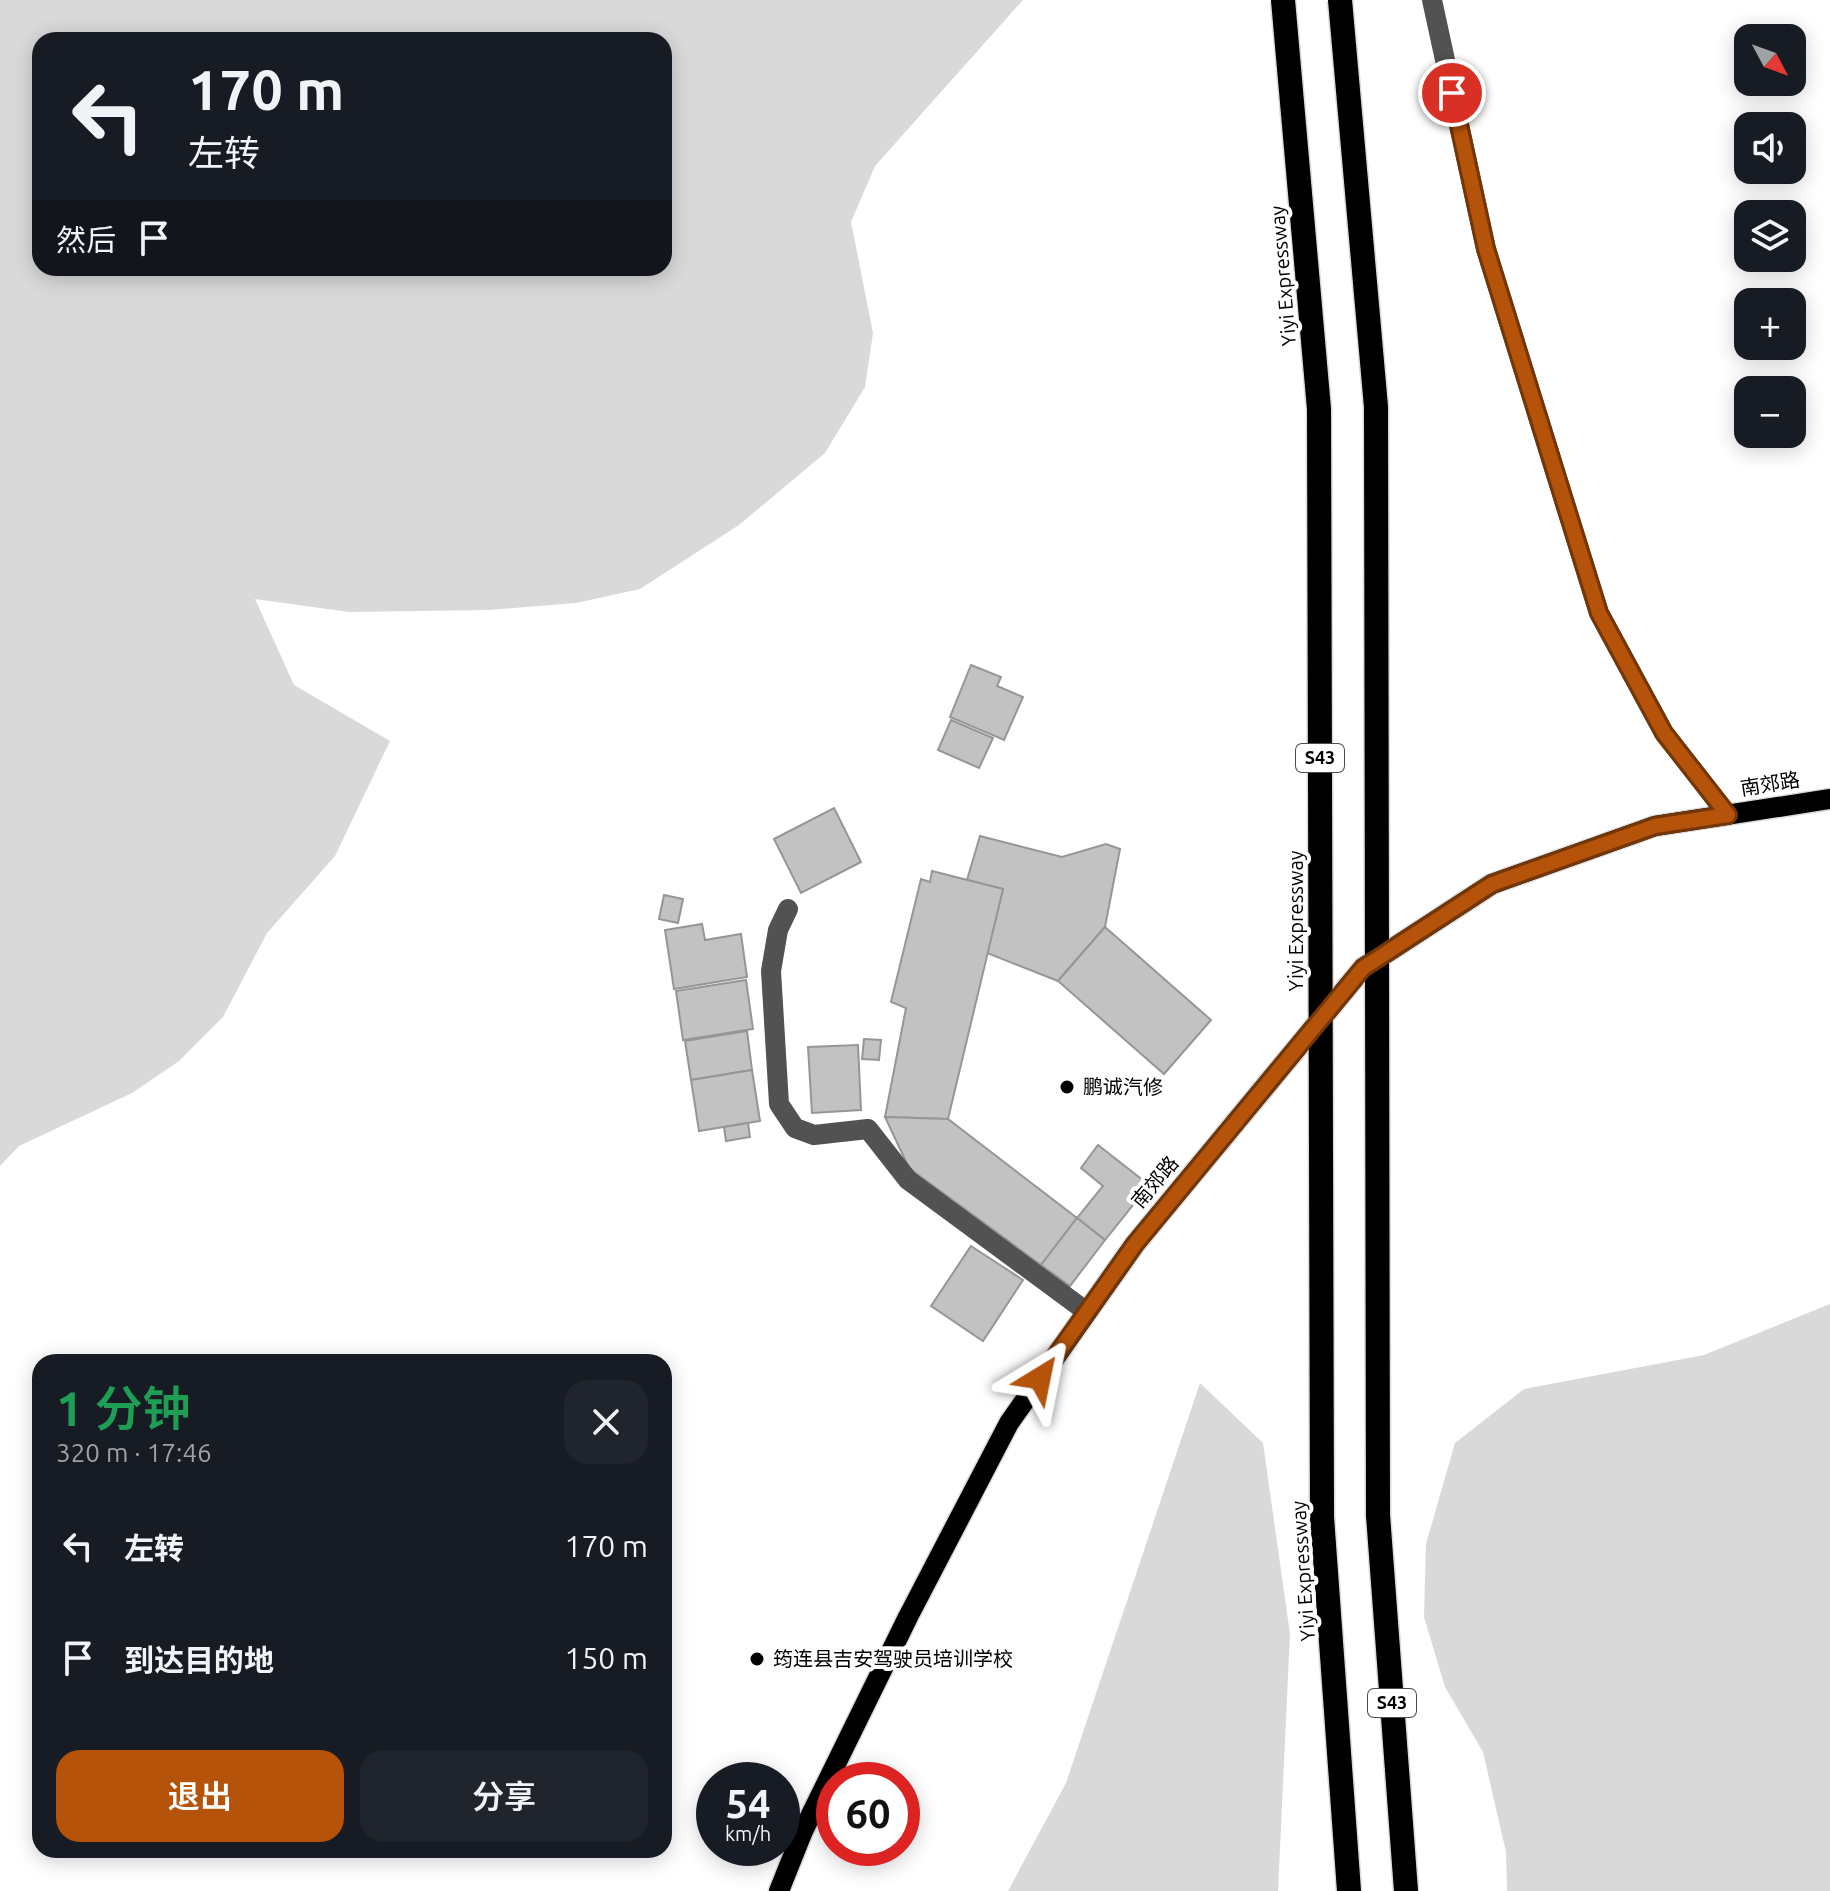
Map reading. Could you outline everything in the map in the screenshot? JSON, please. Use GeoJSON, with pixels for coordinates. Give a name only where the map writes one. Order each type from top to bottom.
{"type":"FeatureCollection","features":[{"type":"Feature","properties":{"kind":"highway","name":"Yiyi Expressway"},"geometry":{"type":"LineString","coordinates":[[1283,0],[1319,409],[1322,1517],[1349,1891]]}},
{"type":"Feature","properties":{"kind":"highway","name":"S43"},"geometry":{"type":"LineString","coordinates":[[1340,0],[1376,407],[1378,1515],[1406,1891]]}},
{"type":"Feature","properties":{"kind":"main road","name":"南郊路"},"geometry":{"type":"LineString","coordinates":[[779,1891],[803,1831],[908,1617],[1009,1423],[1135,1244],[1363,968],[1492,884],[1655,826],[1830,799]]}},
{"type":"Feature","properties":{"kind":"street"},"geometry":{"type":"LineString","coordinates":[[1432,0],[1486,249],[1599,613],[1664,733],[1728,815]]}},
{"type":"Feature","properties":{"kind":"street"},"geometry":{"type":"LineString","coordinates":[[788,909],[778,930],[771,971],[779,1104],[795,1128],[814,1135],[868,1129],[908,1180],[1087,1312]]}},
{"type":"Feature","properties":{"kind":"shaded area"},"geometry":{"type":"Polygon","coordinates":[[[0,0],[1023,0],[875,166],[851,222],[873,333],[865,387],[825,453],[739,525],[640,589],[576,603],[488,610],[349,612],[255,599],[294,685],[390,741],[335,856],[267,933],[223,1017],[179,1061],[132,1093],[19,1146],[0,1166],[0,0]]]}},
{"type":"Feature","properties":{"kind":"shaded area"},"geometry":{"type":"Polygon","coordinates":[[[1830,1304],[1830,1891],[1507,1891],[1506,1852],[1483,1752],[1445,1687],[1424,1617],[1426,1544],[1455,1443],[1524,1389],[1704,1355],[1830,1304]]]}},
{"type":"Feature","properties":{"kind":"shaded area"},"geometry":{"type":"Polygon","coordinates":[[[1200,1383],[1263,1443],[1290,1634],[1278,1891],[1008,1891],[1066,1783],[1200,1383]]]}},
{"type":"Feature","properties":{"kind":"building"},"geometry":{"type":"Polygon","coordinates":[[[971,665],[1001,677],[997,686],[1023,697],[1004,740],[950,717],[971,665]]]}},
{"type":"Feature","properties":{"kind":"building"},"geometry":{"type":"Polygon","coordinates":[[[951,720],[993,738],[979,768],[938,750],[951,720]]]}},
{"type":"Feature","properties":{"kind":"building"},"geometry":{"type":"Polygon","coordinates":[[[834,808],[861,862],[801,893],[774,839],[834,808]]]}},
{"type":"Feature","properties":{"kind":"building"},"geometry":{"type":"Polygon","coordinates":[[[980,836],[1062,857],[1106,844],[1120,849],[1105,927],[1058,981],[987,953],[1003,889],[967,880],[980,836]]]}},
{"type":"Feature","properties":{"kind":"building"},"geometry":{"type":"Polygon","coordinates":[[[932,871],[1003,889],[948,1119],[885,1117],[906,1008],[891,1002],[921,879],[930,882],[932,871]]]}},
{"type":"Feature","properties":{"kind":"building"},"geometry":{"type":"Polygon","coordinates":[[[664,895],[683,899],[678,923],[659,919],[664,895]]]}},
{"type":"Feature","properties":{"kind":"building"},"geometry":{"type":"Polygon","coordinates":[[[702,924],[705,940],[741,934],[747,977],[674,989],[665,930],[702,924]]]}},
{"type":"Feature","properties":{"kind":"building"},"geometry":{"type":"Polygon","coordinates":[[[1105,927],[1211,1020],[1164,1074],[1058,981],[1105,927]]]}},
{"type":"Feature","properties":{"kind":"building"},"geometry":{"type":"Polygon","coordinates":[[[746,980],[753,1029],[683,1040],[676,991],[746,980]]]}},
{"type":"Feature","properties":{"kind":"building"},"geometry":{"type":"Polygon","coordinates":[[[747,1031],[752,1070],[691,1080],[685,1041],[747,1031]]]}},
{"type":"Feature","properties":{"kind":"building"},"geometry":{"type":"Polygon","coordinates":[[[864,1039],[881,1040],[879,1060],[862,1059],[864,1039]]]}},
{"type":"Feature","properties":{"kind":"building"},"geometry":{"type":"Polygon","coordinates":[[[858,1045],[861,1110],[812,1113],[808,1047],[858,1045]]]}},
{"type":"Feature","properties":{"kind":"building"},"geometry":{"type":"Polygon","coordinates":[[[752,1070],[760,1121],[699,1131],[691,1080],[752,1070]]]}},
{"type":"Feature","properties":{"kind":"building"},"geometry":{"type":"Polygon","coordinates":[[[885,1117],[948,1119],[1077,1218],[1041,1265],[909,1168],[885,1117]]]}},
{"type":"Feature","properties":{"kind":"building"},"geometry":{"type":"Polygon","coordinates":[[[748,1123],[750,1137],[726,1141],[724,1127],[748,1123]]]}},
{"type":"Feature","properties":{"kind":"building"},"geometry":{"type":"Polygon","coordinates":[[[1098,1145],[1149,1185],[1105,1240],[1077,1218],[1103,1186],[1081,1168],[1098,1145]]]}},
{"type":"Feature","properties":{"kind":"building"},"geometry":{"type":"Polygon","coordinates":[[[1077,1218],[1105,1240],[1070,1286],[1041,1265],[1077,1218]]]}},
{"type":"Feature","properties":{"kind":"building"},"geometry":{"type":"Polygon","coordinates":[[[971,1246],[1023,1280],[983,1341],[931,1306],[971,1246]]]}},
{"type":"Feature","properties":{"kind":"place","name":"鹏诚汽修"},"geometry":{"type":"Point","coordinates":[1067,1087]}},
{"type":"Feature","properties":{"kind":"place","name":"筠连县吉安驾驶员培训学校"},"geometry":{"type":"Point","coordinates":[757,1659]}},
{"type":"Feature","properties":{"kind":"route"},"geometry":{"type":"LineString","coordinates":[[1040,1378],[1135,1244],[1363,968],[1492,884],[1655,826],[1728,815],[1664,733],[1599,613],[1486,249],[1452,93]]}}]}
